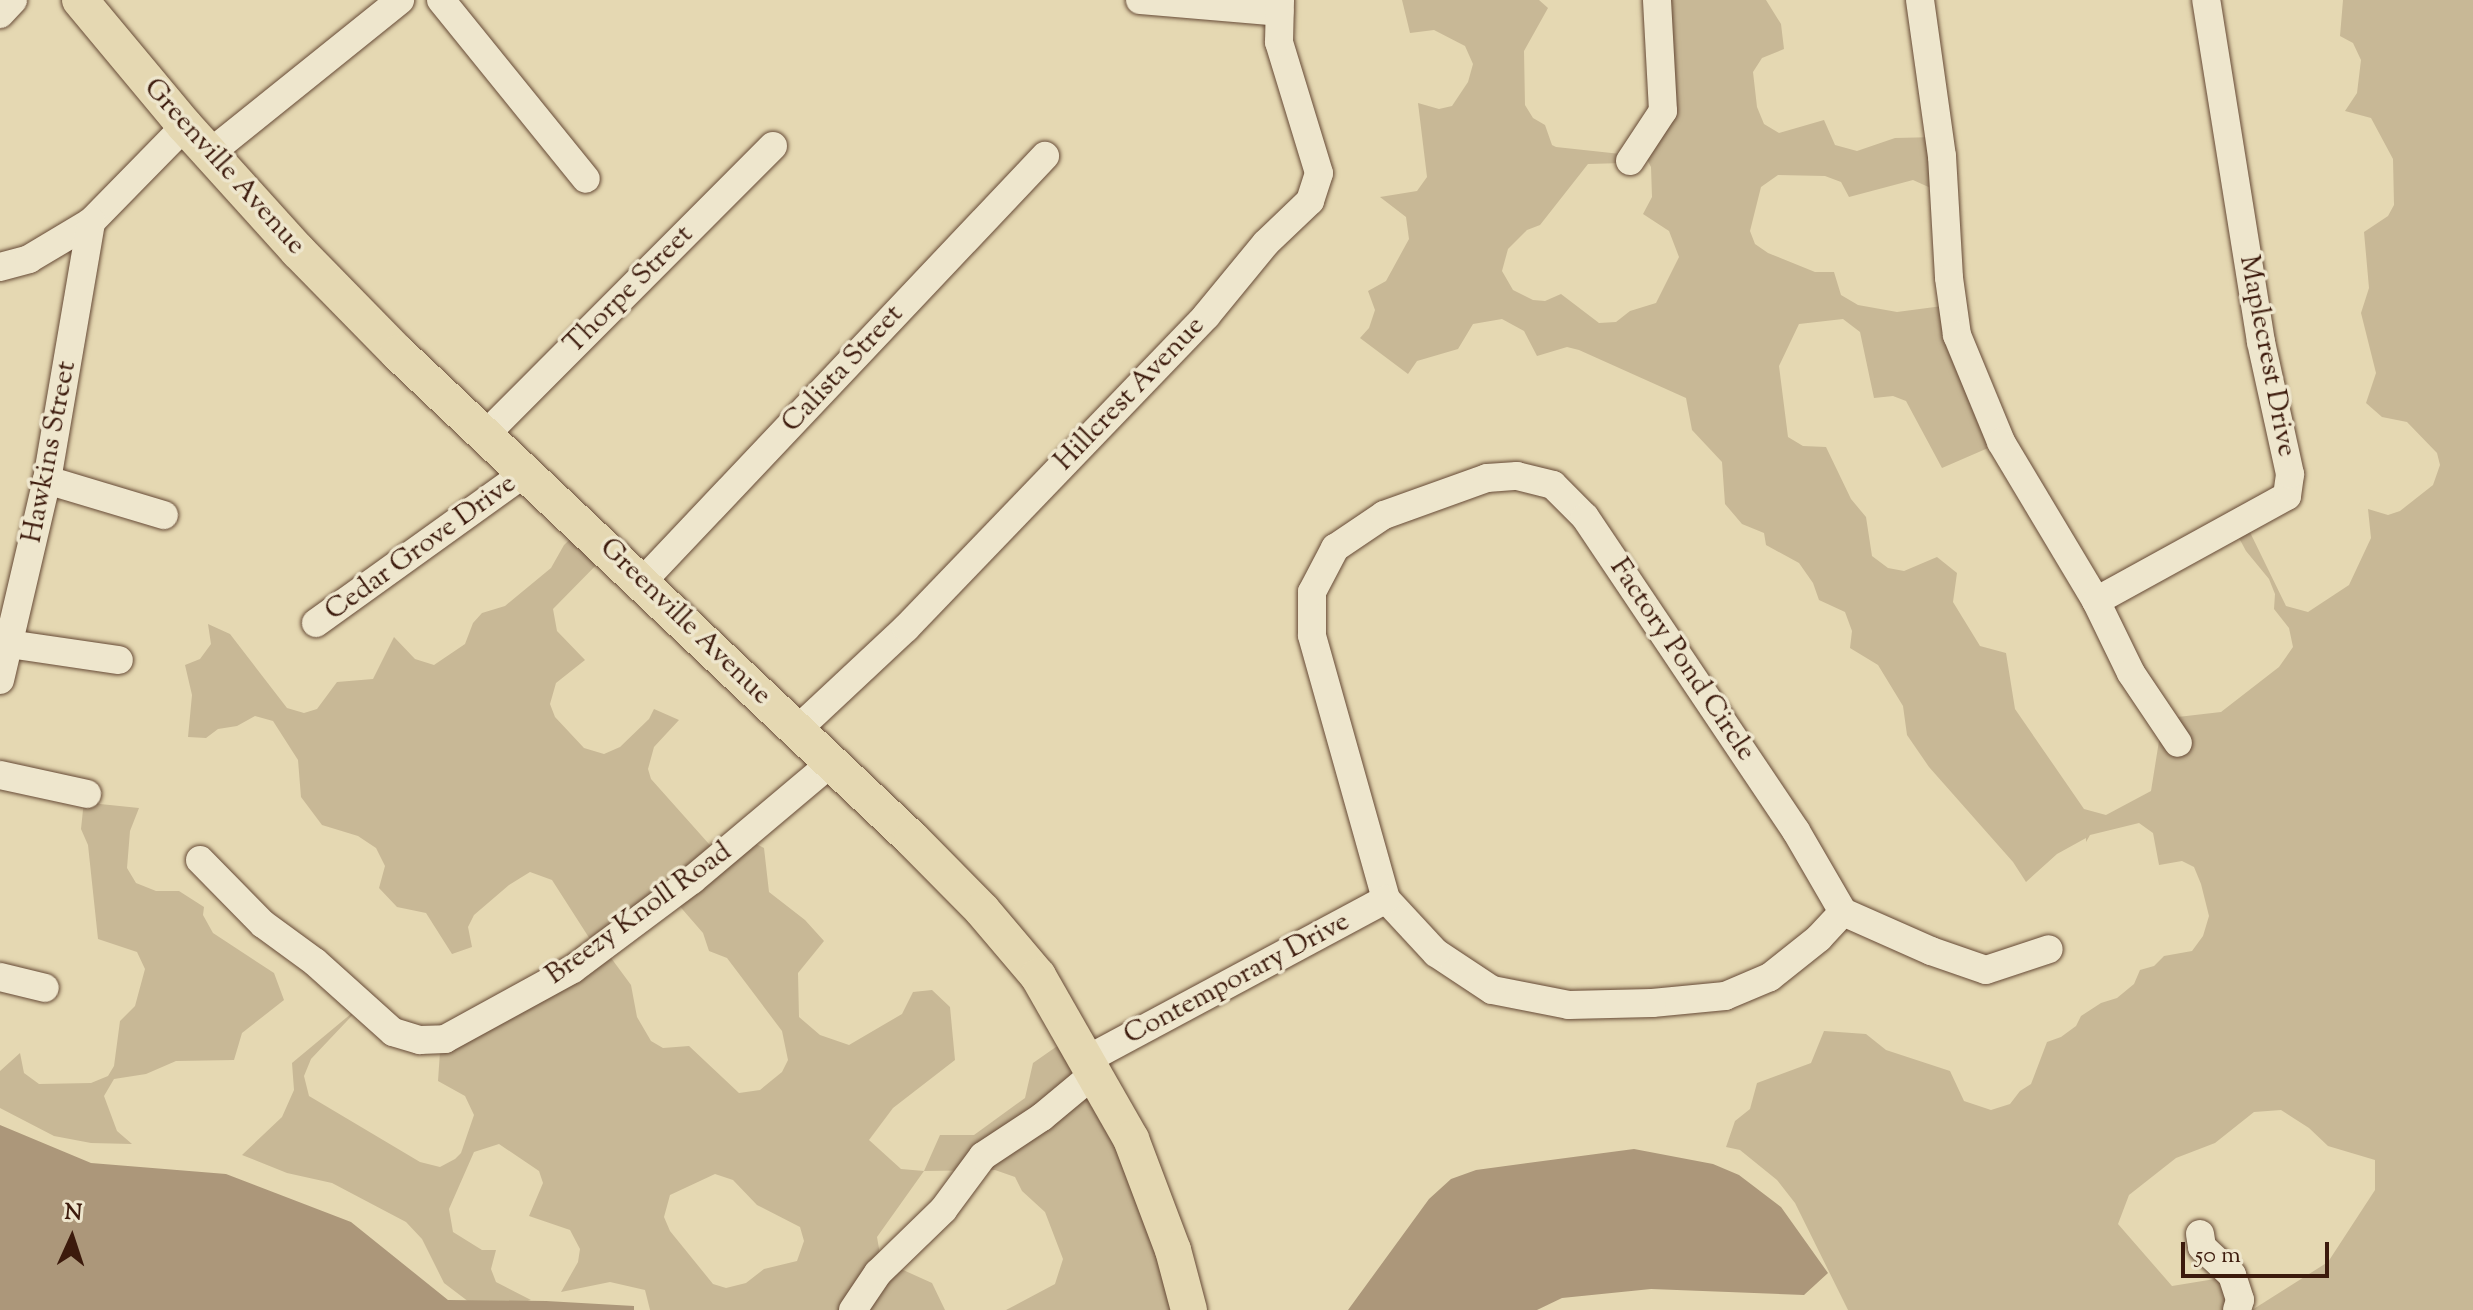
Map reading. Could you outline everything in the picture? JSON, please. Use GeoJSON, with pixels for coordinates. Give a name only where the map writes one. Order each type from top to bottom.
{"type":"FeatureCollection","features":[{"type":"Feature","properties":{"kind":"main road","name":"Greenville Avenue"},"geometry":{"type":"LineString","coordinates":[[80,0],[185,126],[309,262],[485,435],[832,762],[991,921],[1038,976],[1131,1139],[1173,1250],[1189,1310]]}},
{"type":"Feature","properties":{"kind":"street"},"geometry":{"type":"LineString","coordinates":[[0,14],[13,0]]}},
{"type":"Feature","properties":{"kind":"street"},"geometry":{"type":"LineString","coordinates":[[210,153],[400,0]]}},
{"type":"Feature","properties":{"kind":"street"},"geometry":{"type":"LineString","coordinates":[[441,0],[586,179]]}},
{"type":"Feature","properties":{"kind":"street"},"geometry":{"type":"LineString","coordinates":[[1140,0],[1279,6]]}},
{"type":"Feature","properties":{"kind":"street"},"geometry":{"type":"LineString","coordinates":[[1630,161],[1663,111],[1657,0]]}},
{"type":"Feature","properties":{"kind":"street"},"geometry":{"type":"LineString","coordinates":[[1920,0],[1942,156],[1949,278],[1957,335],[2001,442],[2096,601],[2131,673],[2178,743]]}},
{"type":"Feature","properties":{"kind":"street","name":"Maplecrest Drive"},"geometry":{"type":"LineString","coordinates":[[2096,601],[2287,496],[2290,474],[2261,342],[2206,0]]}},
{"type":"Feature","properties":{"kind":"street","name":"Hillcrest Avenue"},"geometry":{"type":"LineString","coordinates":[[797,730],[906,628],[1206,316],[1266,243],[1310,201],[1319,173],[1279,42],[1279,6]]}},
{"type":"Feature","properties":{"kind":"street"},"geometry":{"type":"LineString","coordinates":[[0,267],[29,259],[91,222],[185,126]]}},
{"type":"Feature","properties":{"kind":"street","name":"Thorpe Street"},"geometry":{"type":"LineString","coordinates":[[485,435],[773,146]]}},
{"type":"Feature","properties":{"kind":"street","name":"Calista Street"},"geometry":{"type":"LineString","coordinates":[[641,583],[1045,156]]}},
{"type":"Feature","properties":{"kind":"street","name":"Hawkins Street"},"geometry":{"type":"LineString","coordinates":[[0,680],[47,480],[91,222]]}},
{"type":"Feature","properties":{"kind":"street","name":"Cedar Grove Drive"},"geometry":{"type":"LineString","coordinates":[[316,623],[525,473]]}},
{"type":"Feature","properties":{"kind":"street","name":"Factory Pond Circle"},"geometry":{"type":"LineString","coordinates":[[1517,476],[1553,485],[1585,517],[1779,805],[1843,912],[1819,938],[1770,977],[1725,996],[1652,1003],[1569,1005],[1492,990],[1436,953],[1386,899],[1312,635],[1312,592],[1335,548],[1384,515],[1487,478],[1517,476]]}},
{"type":"Feature","properties":{"kind":"street"},"geometry":{"type":"LineString","coordinates":[[47,480],[164,515]]}},
{"type":"Feature","properties":{"kind":"street"},"geometry":{"type":"LineString","coordinates":[[9,644],[119,660]]}},
{"type":"Feature","properties":{"kind":"street","name":"Breezy Knoll Road"},"geometry":{"type":"LineString","coordinates":[[200,860],[263,924],[315,962],[393,1032],[420,1040],[445,1039],[573,969],[692,880],[832,762]]}},
{"type":"Feature","properties":{"kind":"street"},"geometry":{"type":"LineString","coordinates":[[0,775],[87,794]]}},
{"type":"Feature","properties":{"kind":"street","name":"Contemporary Drive"},"geometry":{"type":"LineString","coordinates":[[853,1310],[878,1273],[943,1210],[983,1156],[1042,1117],[1092,1066],[1386,899]]}},
{"type":"Feature","properties":{"kind":"street"},"geometry":{"type":"LineString","coordinates":[[1843,912],[1931,951],[1986,970],[2049,949]]}},
{"type":"Feature","properties":{"kind":"street"},"geometry":{"type":"LineString","coordinates":[[0,977],[45,988]]}},
{"type":"Feature","properties":{"kind":"street"},"geometry":{"type":"LineString","coordinates":[[2200,1234],[2202,1247],[2232,1275],[2240,1300],[2237,1310]]}},
{"type":"Feature","properties":{"kind":"shaded area"},"geometry":{"type":"Polygon","coordinates":[[[1402,0],[1539,0],[1548,8],[1524,51],[1525,105],[1533,118],[1545,125],[1552,145],[1556,147],[1630,155],[1624,163],[1588,164],[1540,225],[1527,230],[1508,249],[1502,271],[1513,290],[1533,300],[1545,301],[1561,294],[1599,323],[1616,322],[1630,311],[1656,303],[1679,257],[1669,231],[1643,214],[1652,197],[1651,167],[1642,150],[1663,108],[1657,0],[1766,0],[1781,24],[1784,49],[1762,58],[1753,72],[1757,107],[1764,124],[1779,133],[1824,120],[1835,145],[1857,151],[1895,138],[1937,137],[1944,194],[1913,180],[1849,197],[1841,182],[1825,176],[1778,175],[1761,187],[1750,231],[1755,244],[1768,253],[1815,272],[1834,272],[1841,295],[1858,305],[1897,312],[1950,305],[1995,445],[1942,468],[1906,401],[1893,396],[1874,398],[1860,332],[1843,319],[1799,324],[1779,366],[1788,437],[1803,446],[1826,447],[1851,499],[1866,517],[1872,556],[1888,568],[1904,571],[1937,557],[1957,573],[1953,602],[1980,646],[2006,653],[2015,709],[2084,809],[2106,815],[2151,791],[2159,741],[2169,718],[2221,712],[2279,667],[2293,647],[2289,628],[2274,609],[2275,594],[2269,579],[2246,551],[2232,525],[2244,520],[2286,606],[2308,612],[2349,585],[2371,538],[2368,509],[2388,515],[2400,511],[2433,485],[2440,465],[2437,453],[2407,422],[2382,417],[2366,403],[2376,373],[2361,313],[2369,288],[2364,232],[2388,216],[2394,205],[2393,159],[2371,118],[2345,111],[2357,93],[2361,60],[2353,43],[2340,36],[2343,0],[2473,0],[2473,1310],[2252,1310],[2328,1262],[2375,1190],[2375,1160],[2328,1146],[2309,1128],[2281,1110],[2254,1112],[2215,1143],[2176,1158],[2129,1195],[2118,1224],[2172,1286],[2221,1278],[2231,1310],[1848,1310],[1795,1203],[1777,1180],[1740,1150],[1726,1147],[1735,1121],[1750,1109],[1757,1083],[1811,1063],[1824,1031],[1866,1034],[1886,1050],[1950,1071],[1964,1101],[1991,1110],[2010,1104],[2020,1091],[2031,1084],[2047,1042],[2061,1037],[2076,1026],[2081,1016],[2101,1003],[2117,998],[2134,984],[2140,970],[2154,966],[2164,956],[2192,951],[2203,936],[2209,916],[2201,884],[2194,867],[2182,861],[2159,865],[2153,833],[2139,823],[2090,835],[2086,842],[2086,838],[2057,854],[2026,882],[2013,862],[1929,767],[1907,735],[1903,706],[1878,665],[1850,648],[1852,631],[1845,612],[1819,600],[1813,583],[1799,563],[1766,545],[1764,533],[1742,524],[1725,504],[1722,462],[1692,430],[1686,398],[1579,350],[1567,347],[1537,356],[1524,331],[1502,319],[1473,324],[1458,349],[1417,361],[1408,374],[1360,338],[1369,328],[1375,310],[1368,291],[1386,281],[1409,239],[1406,217],[1380,197],[1417,191],[1427,177],[1418,103],[1439,109],[1452,106],[1468,82],[1473,64],[1465,46],[1434,30],[1410,33],[1402,0]]]}},
{"type":"Feature","properties":{"kind":"shaded area"},"geometry":{"type":"Polygon","coordinates":[[[584,526],[609,552],[553,609],[557,631],[585,660],[556,683],[550,704],[555,717],[584,748],[604,754],[620,747],[649,719],[654,709],[679,720],[654,747],[648,769],[651,779],[717,853],[741,836],[764,848],[769,892],[805,920],[824,941],[798,973],[799,1017],[820,1035],[849,1045],[902,1014],[913,992],[932,990],[950,1007],[955,1060],[893,1108],[869,1140],[901,1169],[924,1171],[877,1237],[881,1260],[932,1283],[945,1310],[650,1310],[645,1290],[610,1282],[561,1292],[578,1262],[580,1249],[570,1230],[529,1216],[543,1183],[539,1171],[499,1144],[474,1152],[449,1209],[453,1232],[482,1250],[496,1250],[491,1269],[496,1282],[531,1300],[500,1309],[469,1302],[444,1283],[422,1239],[406,1222],[332,1183],[287,1173],[242,1155],[282,1117],[294,1090],[292,1063],[364,1003],[311,1059],[304,1076],[309,1096],[420,1162],[440,1167],[455,1159],[461,1153],[474,1115],[465,1096],[438,1081],[441,1037],[595,947],[552,880],[530,872],[509,885],[474,915],[468,927],[472,947],[452,954],[426,913],[397,907],[379,888],[385,866],[376,848],[358,836],[322,825],[301,797],[298,760],[273,721],[255,716],[237,726],[218,729],[206,738],[188,737],[192,695],[185,665],[200,659],[211,644],[208,624],[230,634],[287,708],[304,713],[317,709],[337,682],[373,679],[394,637],[415,659],[434,665],[465,644],[473,623],[482,613],[505,606],[551,568],[564,545],[584,526]],[[670,895],[603,947],[631,985],[637,1017],[651,1041],[663,1048],[689,1046],[739,1093],[760,1090],[782,1072],[788,1060],[782,1031],[727,958],[709,951],[703,933],[670,895]],[[715,1174],[670,1195],[664,1217],[670,1231],[713,1284],[726,1288],[746,1283],[764,1269],[797,1261],[804,1241],[800,1227],[757,1205],[733,1180],[715,1174]]]}},
{"type":"Feature","properties":{"kind":"shaded area"},"geometry":{"type":"Polygon","coordinates":[[[85,791],[100,804],[139,808],[130,831],[127,868],[136,883],[156,891],[179,891],[204,907],[203,915],[213,933],[274,973],[284,1000],[242,1033],[234,1060],[176,1061],[146,1074],[114,1079],[104,1096],[117,1131],[132,1144],[91,1143],[54,1136],[0,1108],[0,1071],[20,1053],[24,1073],[39,1084],[91,1083],[108,1076],[114,1066],[120,1021],[135,1006],[145,969],[137,952],[98,939],[88,845],[81,829],[85,791]]]}},
{"type":"Feature","properties":{"kind":"shaded area"},"geometry":{"type":"Polygon","coordinates":[[[1073,1035],[1189,1310],[1006,1310],[1055,1284],[1063,1259],[1045,1212],[1022,1191],[1015,1177],[995,1170],[924,1171],[940,1135],[974,1135],[1025,1098],[1033,1063],[1073,1035]]]}},
{"type":"Feature","properties":{"kind":"shaded area"},"geometry":{"type":"Polygon","coordinates":[[[0,1125],[91,1163],[226,1174],[351,1222],[448,1300],[546,1301],[634,1306],[634,1310],[0,1310],[0,1125]]]}},
{"type":"Feature","properties":{"kind":"shaded area"},"geometry":{"type":"Polygon","coordinates":[[[1634,1149],[1713,1164],[1739,1175],[1781,1207],[1828,1273],[1804,1295],[1651,1289],[1562,1298],[1537,1310],[1348,1310],[1429,1199],[1451,1179],[1476,1170],[1634,1149]]]}}]}
